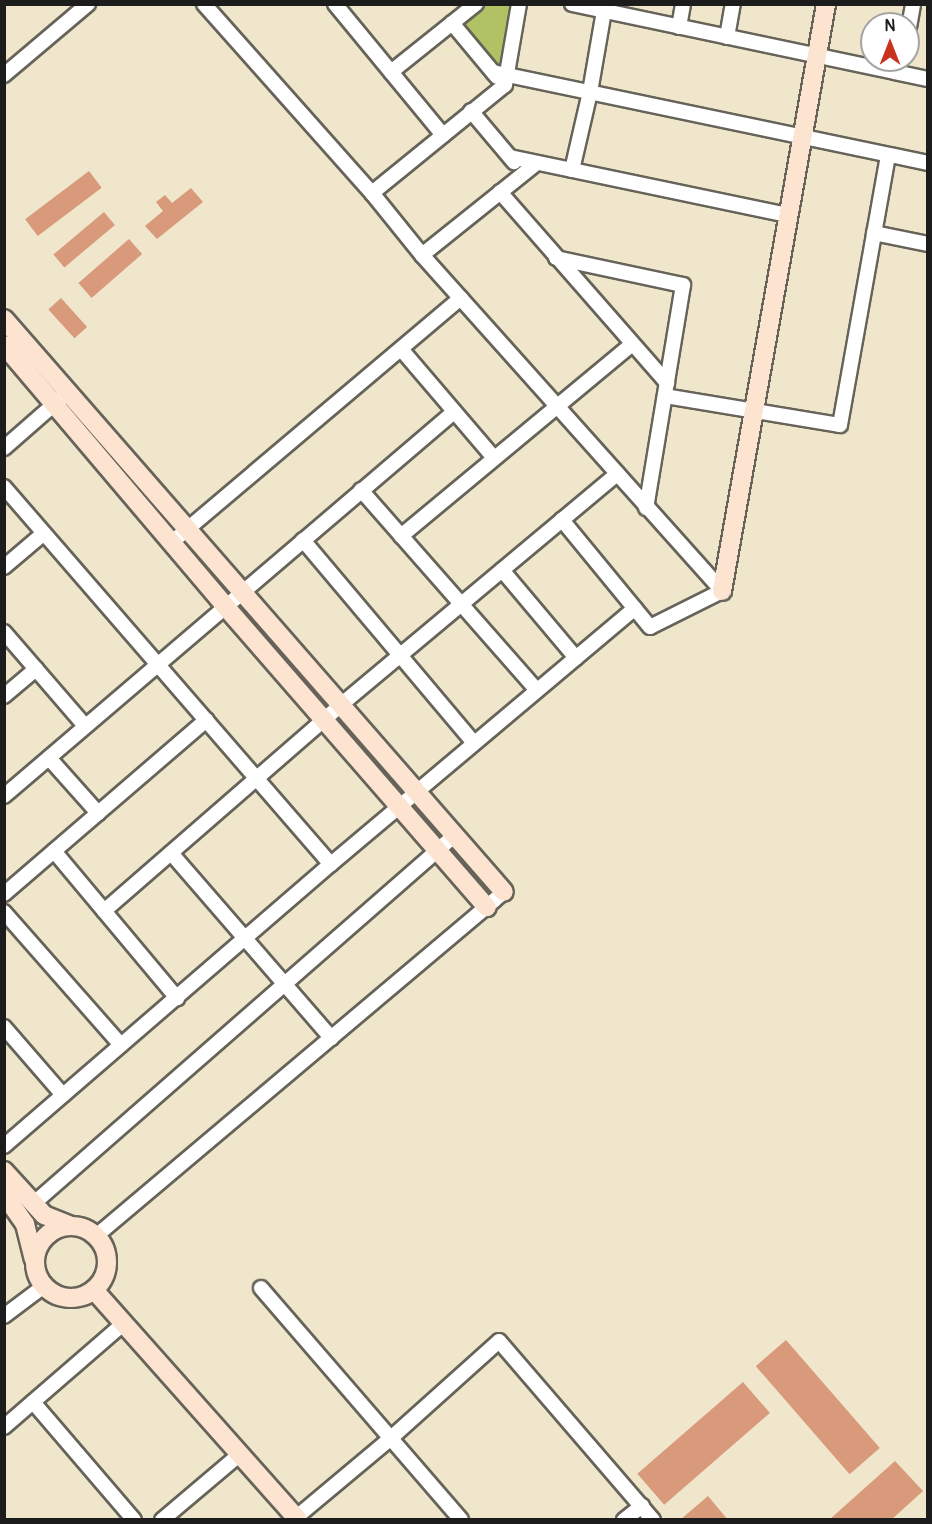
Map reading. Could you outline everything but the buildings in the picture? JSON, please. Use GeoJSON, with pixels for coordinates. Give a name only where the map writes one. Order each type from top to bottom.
{"type":"FeatureCollection","features":[{"type":"Feature","properties":{"kind":"street"},"geometry":{"type":"LineString","coordinates":[[4,75],[88,4]]}},
{"type":"Feature","properties":{"kind":"street"},"geometry":{"type":"LineString","coordinates":[[204,4],[372,193],[422,255],[722,591]]}},
{"type":"Feature","properties":{"kind":"street"},"geometry":{"type":"LineString","coordinates":[[391,72],[476,4]]}},
{"type":"Feature","properties":{"kind":"street"},"geometry":{"type":"LineString","coordinates":[[372,193],[471,111],[502,77],[519,4]]}},
{"type":"Feature","properties":{"kind":"street"},"geometry":{"type":"LineString","coordinates":[[572,4],[604,8],[679,27],[817,56],[860,62]]}},
{"type":"Feature","properties":{"kind":"street"},"geometry":{"type":"LineString","coordinates":[[679,27],[683,4]]}},
{"type":"Feature","properties":{"kind":"street"},"geometry":{"type":"LineString","coordinates":[[728,37],[733,4]]}},
{"type":"Feature","properties":{"kind":"street"},"geometry":{"type":"LineString","coordinates":[[722,591],[826,4]]}},
{"type":"Feature","properties":{"kind":"street"},"geometry":{"type":"LineString","coordinates":[[343,7],[391,72],[443,135]]}},
{"type":"Feature","properties":{"kind":"street"},"geometry":{"type":"LineString","coordinates":[[572,170],[590,92],[604,8]]}},
{"type":"Feature","properties":{"kind":"street"},"geometry":{"type":"LineString","coordinates":[[452,23],[502,77],[590,92],[927,164]]}},
{"type":"Feature","properties":{"kind":"street"},"geometry":{"type":"LineString","coordinates":[[912,72],[927,79]]}},
{"type":"Feature","properties":{"kind":"street"},"geometry":{"type":"LineString","coordinates":[[471,111],[524,174]]}},
{"type":"Feature","properties":{"kind":"street"},"geometry":{"type":"LineString","coordinates":[[500,192],[632,344],[666,389],[840,425],[888,155]]}},
{"type":"Feature","properties":{"kind":"street"},"geometry":{"type":"LineString","coordinates":[[510,157],[788,215]]}},
{"type":"Feature","properties":{"kind":"street"},"geometry":{"type":"LineString","coordinates":[[422,255],[537,163]]}},
{"type":"Feature","properties":{"kind":"street"},"geometry":{"type":"LineString","coordinates":[[874,233],[927,244]]}},
{"type":"Feature","properties":{"kind":"street"},"geometry":{"type":"LineString","coordinates":[[556,258],[683,285],[646,508]]}},
{"type":"Feature","properties":{"kind":"street"},"geometry":{"type":"LineString","coordinates":[[172,542],[461,298]]}},
{"type":"Feature","properties":{"kind":"street"},"geometry":{"type":"LineString","coordinates":[[4,318],[172,542],[487,907]]}},
{"type":"Feature","properties":{"kind":"street"},"geometry":{"type":"LineString","coordinates":[[400,536],[632,344]]}},
{"type":"Feature","properties":{"kind":"street"},"geometry":{"type":"LineString","coordinates":[[4,345],[62,398],[189,529],[504,892],[96,1236]]}},
{"type":"Feature","properties":{"kind":"street"},"geometry":{"type":"LineString","coordinates":[[400,349],[494,458]]}},
{"type":"Feature","properties":{"kind":"street"},"geometry":{"type":"LineString","coordinates":[[4,448],[62,398]]}},
{"type":"Feature","properties":{"kind":"street"},"geometry":{"type":"LineString","coordinates":[[4,796],[454,412]]}},
{"type":"Feature","properties":{"kind":"street"},"geometry":{"type":"LineString","coordinates":[[104,911],[342,704],[616,474]]}},
{"type":"Feature","properties":{"kind":"street"},"geometry":{"type":"LineString","coordinates":[[4,487],[331,864]]}},
{"type":"Feature","properties":{"kind":"street"},"geometry":{"type":"LineString","coordinates":[[361,490],[537,690]]}},
{"type":"Feature","properties":{"kind":"street"},"geometry":{"type":"LineString","coordinates":[[562,520],[650,627],[722,591]]}},
{"type":"Feature","properties":{"kind":"street"},"geometry":{"type":"LineString","coordinates":[[4,567],[44,533]]}},
{"type":"Feature","properties":{"kind":"street"},"geometry":{"type":"LineString","coordinates":[[303,540],[474,743]]}},
{"type":"Feature","properties":{"kind":"street"},"geometry":{"type":"LineString","coordinates":[[502,570],[576,658]]}},
{"type":"Feature","properties":{"kind":"street"},"geometry":{"type":"LineString","coordinates":[[4,1146],[331,864],[635,608]]}},
{"type":"Feature","properties":{"kind":"street"},"geometry":{"type":"LineString","coordinates":[[4,632],[85,726]]}},
{"type":"Feature","properties":{"kind":"street"},"geometry":{"type":"LineString","coordinates":[[4,696],[36,669]]}},
{"type":"Feature","properties":{"kind":"street"},"geometry":{"type":"LineString","coordinates":[[4,894],[206,720]]}},
{"type":"Feature","properties":{"kind":"street"},"geometry":{"type":"LineString","coordinates":[[49,758],[98,813]]}},
{"type":"Feature","properties":{"kind":"street"},"geometry":{"type":"LineString","coordinates":[[33,1204],[455,836]]}},
{"type":"Feature","properties":{"kind":"street"},"geometry":{"type":"LineString","coordinates":[[54,851],[177,998]]}},
{"type":"Feature","properties":{"kind":"street"},"geometry":{"type":"LineString","coordinates":[[171,853],[331,1038]]}},
{"type":"Feature","properties":{"kind":"street"},"geometry":{"type":"LineString","coordinates":[[4,912],[121,1045]]}},
{"type":"Feature","properties":{"kind":"street"},"geometry":{"type":"LineString","coordinates":[[4,1027],[63,1095]]}},
{"type":"Feature","properties":{"kind":"street"},"geometry":{"type":"LineString","coordinates":[[4,1171],[45,1215],[69,1225],[86,1228],[96,1236],[104,1247],[107,1264],[102,1281],[94,1290],[81,1297],[64,1298],[44,1286],[37,1276],[25,1224],[4,1194]]}},
{"type":"Feature","properties":{"kind":"street"},"geometry":{"type":"LineString","coordinates":[[34,1259],[35,1251],[45,1236],[69,1225]]}},
{"type":"Feature","properties":{"kind":"street"},"geometry":{"type":"LineString","coordinates":[[4,1316],[44,1286]]}},
{"type":"Feature","properties":{"kind":"street"},"geometry":{"type":"LineString","coordinates":[[261,1288],[461,1520]]}},
{"type":"Feature","properties":{"kind":"street"},"geometry":{"type":"LineString","coordinates":[[94,1290],[296,1519],[499,1341],[653,1520]]}},
{"type":"Feature","properties":{"kind":"street"},"geometry":{"type":"LineString","coordinates":[[4,1427],[123,1324]]}},
{"type":"Feature","properties":{"kind":"street"},"geometry":{"type":"LineString","coordinates":[[33,1402],[134,1520]]}},
{"type":"Feature","properties":{"kind":"street"},"geometry":{"type":"LineString","coordinates":[[162,1520],[240,1454]]}},
{"type":"Feature","properties":{"kind":"street"},"geometry":{"type":"LineString","coordinates":[[624,1520],[642,1506]]}},
{"type":"Feature","properties":{"kind":"green space"},"geometry":{"type":"Polygon","coordinates":[[[483,5],[513,5],[502,66],[494,65],[460,22],[483,5]]]}}]}
